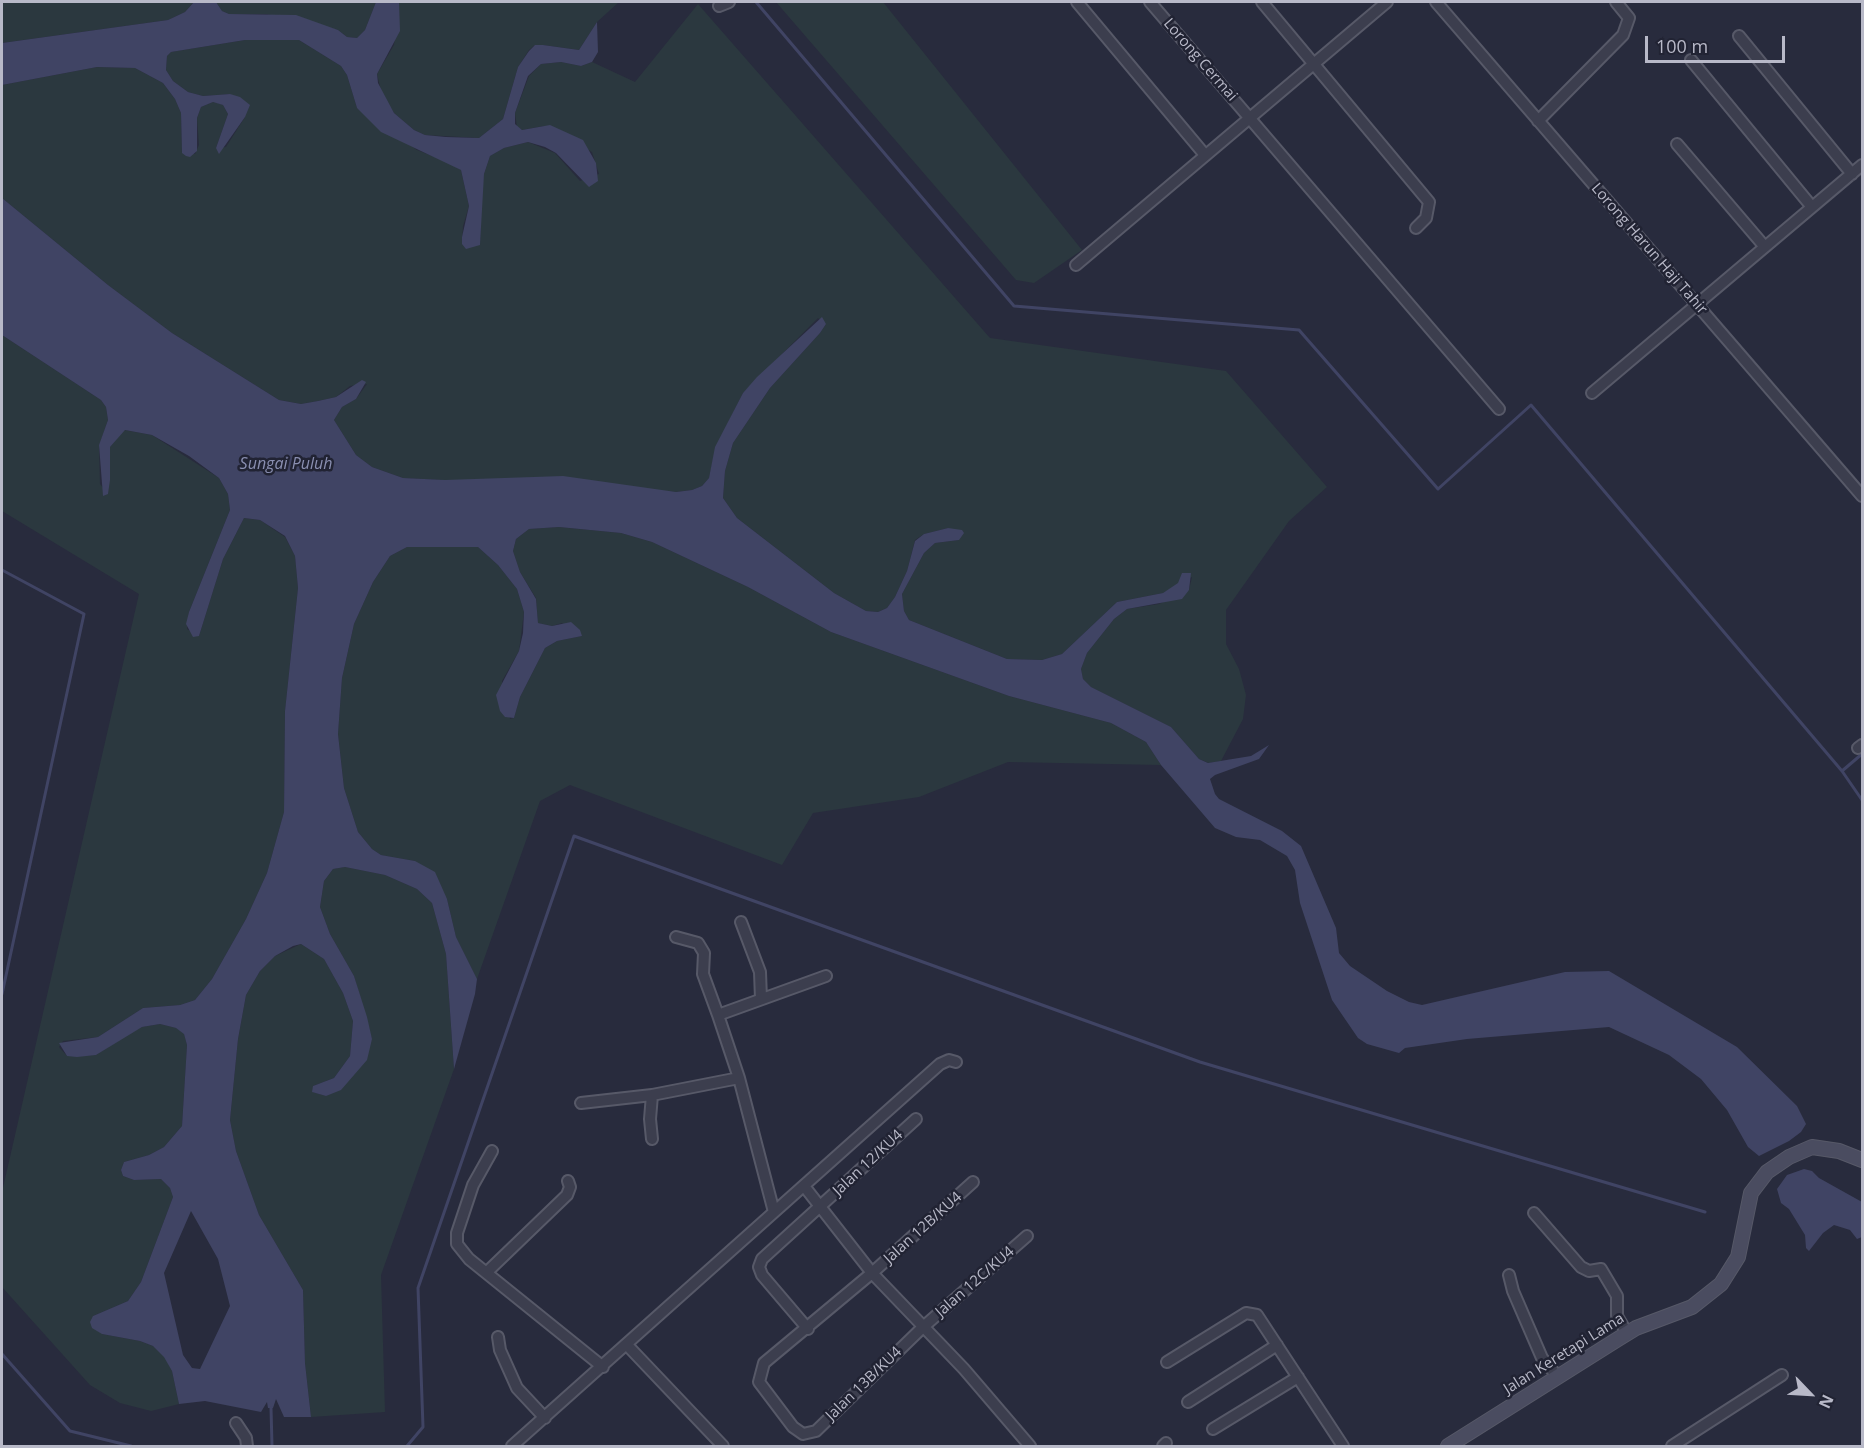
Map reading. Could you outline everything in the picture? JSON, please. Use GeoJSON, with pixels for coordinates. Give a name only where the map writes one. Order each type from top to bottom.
{"type":"FeatureCollection","features":[{"type":"Feature","properties":{"kind":"street"},"geometry":{"type":"LineString","coordinates":[[1077,2],[1205,155]]}},
{"type":"Feature","properties":{"kind":"street","name":"Lorong Cermai"},"geometry":{"type":"LineString","coordinates":[[1150,2],[1499,409]]}},
{"type":"Feature","properties":{"kind":"street"},"geometry":{"type":"LineString","coordinates":[[1262,2],[1429,202],[1426,218],[1416,228]]}},
{"type":"Feature","properties":{"kind":"street"},"geometry":{"type":"LineString","coordinates":[[1076,265],[1387,2]]}},
{"type":"Feature","properties":{"kind":"street","name":"Lorong Harun Haji Tahir"},"geometry":{"type":"LineString","coordinates":[[1436,2],[1863,496]]}},
{"type":"Feature","properties":{"kind":"street"},"geometry":{"type":"LineString","coordinates":[[1538,121],[1623,35],[1629,18],[1616,2]]}},
{"type":"Feature","properties":{"kind":"street"},"geometry":{"type":"LineString","coordinates":[[1739,36],[1852,174]]}},
{"type":"Feature","properties":{"kind":"street"},"geometry":{"type":"LineString","coordinates":[[1690,60],[1812,207]]}},
{"type":"Feature","properties":{"kind":"street"},"geometry":{"type":"LineString","coordinates":[[1677,144],[1765,247]]}},
{"type":"Feature","properties":{"kind":"street"},"geometry":{"type":"LineString","coordinates":[[1592,393],[1863,165]]}},
{"type":"Feature","properties":{"kind":"street"},"geometry":{"type":"LineString","coordinates":[[741,922],[760,972],[761,999]]}},
{"type":"Feature","properties":{"kind":"street"},"geometry":{"type":"LineString","coordinates":[[676,937],[698,943],[704,953],[703,974],[739,1078],[774,1212]]}},
{"type":"Feature","properties":{"kind":"street"},"geometry":{"type":"LineString","coordinates":[[718,1015],[826,976]]}},
{"type":"Feature","properties":{"kind":"street"},"geometry":{"type":"LineString","coordinates":[[512,1446],[940,1064],[949,1060],[956,1062]]}},
{"type":"Feature","properties":{"kind":"street"},"geometry":{"type":"LineString","coordinates":[[581,1103],[652,1095],[739,1078]]}},
{"type":"Feature","properties":{"kind":"street"},"geometry":{"type":"LineString","coordinates":[[652,1095],[652,1138]]}},
{"type":"Feature","properties":{"kind":"street","name":"Jalan 12/KU4"},"geometry":{"type":"LineString","coordinates":[[808,1329],[762,1275],[759,1267],[762,1259],[916,1119]]}},
{"type":"Feature","properties":{"kind":"street","name":"Jalan Keretapi Lama"},"geometry":{"type":"LineString","coordinates":[[1448,1446],[1627,1334],[1692,1307],[1728,1276],[1738,1257],[1751,1193],[1767,1172],[1789,1157],[1812,1148],[1839,1151],[1863,1160]]}},
{"type":"Feature","properties":{"kind":"street"},"geometry":{"type":"LineString","coordinates":[[492,1151],[473,1185],[457,1233],[457,1244],[469,1259],[603,1367]]}},
{"type":"Feature","properties":{"kind":"street"},"geometry":{"type":"LineString","coordinates":[[487,1272],[567,1194],[570,1187],[568,1180]]}},
{"type":"Feature","properties":{"kind":"street","name":"Jalan 12B/KU4"},"geometry":{"type":"LineString","coordinates":[[803,1434],[793,1427],[759,1382],[764,1363],[808,1329],[973,1182]]}},
{"type":"Feature","properties":{"kind":"street"},"geometry":{"type":"LineString","coordinates":[[804,1186],[872,1273],[922,1328],[964,1369],[1030,1446]]}},
{"type":"Feature","properties":{"kind":"street"},"geometry":{"type":"LineString","coordinates":[[1534,1213],[1581,1267],[1589,1271],[1601,1269],[1617,1296],[1617,1316],[1627,1334]]}},
{"type":"Feature","properties":{"kind":"street","name":"Jalan 12C/KU4"},"geometry":{"type":"LineString","coordinates":[[922,1328],[1027,1236]]}},
{"type":"Feature","properties":{"kind":"street"},"geometry":{"type":"LineString","coordinates":[[1509,1275],[1513,1291],[1542,1358],[1558,1377]]}},
{"type":"Feature","properties":{"kind":"street"},"geometry":{"type":"LineString","coordinates":[[1167,1362],[1246,1313],[1257,1315],[1298,1377],[1338,1445]]}},
{"type":"Feature","properties":{"kind":"street","name":"Jalan 13B/KU4"},"geometry":{"type":"LineString","coordinates":[[803,1434],[816,1431],[922,1328]]}},
{"type":"Feature","properties":{"kind":"street"},"geometry":{"type":"LineString","coordinates":[[498,1337],[500,1350],[518,1388],[545,1418]]}},
{"type":"Feature","properties":{"kind":"street"},"geometry":{"type":"LineString","coordinates":[[627,1345],[723,1446]]}},
{"type":"Feature","properties":{"kind":"street"},"geometry":{"type":"LineString","coordinates":[[1188,1402],[1277,1346]]}},
{"type":"Feature","properties":{"kind":"street"},"geometry":{"type":"LineString","coordinates":[[1672,1446],[1782,1375]]}},
{"type":"Feature","properties":{"kind":"street"},"geometry":{"type":"LineString","coordinates":[[1213,1429],[1298,1377]]}},
{"type":"Feature","properties":{"kind":"street"},"geometry":{"type":"LineString","coordinates":[[236,1423],[246,1438],[247,1446]]}},
{"type":"Feature","properties":{"kind":"shaded area"},"geometry":{"type":"Polygon","coordinates":[[[2,2],[194,2],[185,12],[168,20],[2,43],[2,2]]]}},
{"type":"Feature","properties":{"kind":"shaded area"},"geometry":{"type":"Polygon","coordinates":[[[216,2],[376,2],[365,30],[357,38],[347,37],[338,30],[266,14],[229,14],[222,11],[216,2]]]}},
{"type":"Feature","properties":{"kind":"shaded area"},"geometry":{"type":"Polygon","coordinates":[[[399,2],[619,2],[597,22],[579,50],[535,45],[529,50],[518,67],[503,119],[479,138],[425,135],[414,130],[394,113],[382,95],[377,74],[394,45],[399,2]]]}},
{"type":"Feature","properties":{"kind":"shaded area"},"geometry":{"type":"Polygon","coordinates":[[[776,2],[883,2],[1082,250],[1034,283],[1016,280],[776,2]]]}},
{"type":"Feature","properties":{"kind":"shaded area"},"geometry":{"type":"Polygon","coordinates":[[[698,4],[990,338],[1226,371],[1327,487],[1289,521],[1226,610],[1226,644],[1239,669],[1246,695],[1243,719],[1221,761],[1209,763],[1199,759],[1171,727],[1091,687],[1083,679],[1081,669],[1087,653],[1114,619],[1127,609],[1159,604],[1189,590],[1192,577],[1163,593],[1117,602],[1062,654],[1042,660],[1007,659],[909,620],[904,611],[902,594],[924,553],[935,543],[959,540],[948,528],[924,534],[915,540],[907,571],[895,597],[887,608],[878,612],[866,611],[834,593],[737,518],[723,498],[725,471],[733,443],[770,388],[820,333],[826,324],[818,318],[743,393],[716,447],[709,478],[702,486],[692,490],[676,492],[403,478],[372,467],[356,455],[334,420],[342,407],[356,399],[367,384],[350,386],[336,397],[318,401],[301,404],[279,400],[172,333],[108,285],[2,198],[2,85],[97,67],[135,68],[163,83],[175,99],[181,113],[182,152],[195,154],[199,145],[197,118],[201,107],[213,102],[218,103],[223,105],[228,114],[216,148],[226,147],[245,117],[230,94],[203,96],[188,92],[173,81],[166,70],[167,56],[171,52],[245,40],[299,40],[341,66],[347,75],[357,108],[417,150],[448,162],[461,170],[469,206],[463,226],[462,244],[480,245],[481,195],[490,156],[504,148],[528,142],[555,153],[580,181],[599,174],[592,152],[544,126],[522,130],[517,127],[515,113],[529,76],[541,64],[561,62],[581,66],[592,62],[635,82],[698,4]]]}},
{"type":"Feature","properties":{"kind":"shaded area"},"geometry":{"type":"Polygon","coordinates":[[[2,335],[101,400],[106,407],[108,420],[99,446],[100,484],[108,494],[110,447],[124,430],[152,435],[219,478],[228,494],[230,510],[189,612],[187,629],[199,636],[223,559],[244,518],[260,520],[285,537],[295,556],[298,588],[285,711],[284,812],[267,873],[246,919],[212,979],[195,1000],[180,1005],[143,1008],[98,1037],[63,1041],[59,1047],[67,1056],[96,1055],[142,1027],[160,1024],[176,1028],[184,1033],[187,1045],[182,1126],[164,1147],[149,1155],[124,1162],[121,1170],[123,1176],[134,1180],[161,1179],[170,1188],[173,1197],[141,1282],[128,1301],[93,1316],[102,1334],[140,1341],[153,1346],[165,1357],[172,1371],[179,1404],[151,1411],[120,1403],[90,1385],[2,1287],[2,1192],[139,594],[2,511],[2,335]]]}},
{"type":"Feature","properties":{"kind":"shaded area"},"geometry":{"type":"Polygon","coordinates":[[[559,527],[621,533],[652,542],[748,587],[831,632],[1009,696],[1111,723],[1146,742],[1161,765],[1008,762],[919,797],[813,813],[782,865],[570,785],[540,801],[477,979],[456,937],[447,899],[415,861],[381,855],[372,849],[358,832],[344,788],[338,734],[342,678],[354,624],[373,582],[390,556],[407,547],[478,547],[498,565],[517,589],[524,612],[519,651],[502,681],[510,719],[514,718],[520,697],[545,648],[557,641],[582,636],[562,623],[552,626],[538,623],[536,598],[520,572],[513,551],[516,539],[529,529],[559,527]]]}},
{"type":"Feature","properties":{"kind":"shaded area"},"geometry":{"type":"Polygon","coordinates":[[[345,867],[385,875],[417,889],[432,903],[446,954],[454,1069],[381,1275],[385,1412],[311,1417],[305,1363],[303,1290],[259,1215],[236,1151],[230,1120],[238,1039],[246,995],[260,971],[275,956],[301,944],[324,959],[343,993],[353,1021],[350,1056],[334,1078],[313,1086],[313,1092],[326,1096],[372,1039],[354,976],[330,934],[320,907],[324,881],[333,869],[345,867]]]}},
{"type":"Feature","properties":{"kind":"water"},"geometry":{"type":"Polygon","coordinates":[[[194,2],[216,2],[222,11],[229,14],[296,15],[338,30],[347,37],[357,38],[365,30],[376,2],[399,2],[400,31],[377,74],[378,83],[394,113],[414,130],[425,135],[446,137],[479,138],[503,119],[518,67],[535,45],[579,50],[597,22],[598,52],[592,62],[581,66],[561,62],[541,64],[528,76],[515,113],[515,124],[522,130],[550,125],[583,140],[596,163],[598,181],[589,187],[556,153],[545,147],[528,142],[504,148],[490,156],[484,174],[480,245],[466,249],[462,244],[462,237],[469,206],[461,170],[381,132],[357,108],[347,75],[341,66],[299,40],[245,40],[171,52],[167,56],[166,70],[173,81],[188,92],[203,96],[230,94],[240,97],[250,105],[245,117],[219,154],[216,148],[228,114],[223,105],[213,102],[201,107],[197,118],[197,151],[190,157],[186,156],[182,153],[181,113],[175,99],[163,83],[135,68],[97,67],[2,85],[2,43],[168,20],[185,12],[194,2]]]}},
{"type":"Feature","properties":{"kind":"water","name":"Sungai Puluh"},"geometry":{"type":"Polygon","coordinates":[[[2,198],[108,285],[172,333],[279,400],[301,404],[318,401],[336,397],[362,380],[366,382],[356,399],[342,407],[334,420],[356,455],[372,467],[403,478],[445,480],[563,476],[676,492],[702,486],[709,478],[715,447],[743,393],[757,377],[822,317],[826,324],[820,333],[770,388],[733,443],[725,471],[723,498],[737,518],[834,593],[866,611],[878,612],[887,608],[895,597],[907,571],[915,541],[924,534],[948,528],[962,530],[964,533],[959,540],[935,543],[924,553],[902,594],[904,611],[909,620],[1007,659],[1042,660],[1062,654],[1117,602],[1163,593],[1178,583],[1182,573],[1191,573],[1189,590],[1182,599],[1127,609],[1114,619],[1087,653],[1081,669],[1083,679],[1091,687],[1171,727],[1199,759],[1208,763],[1251,756],[1269,745],[1259,759],[1215,775],[1210,779],[1215,794],[1219,799],[1282,831],[1301,846],[1336,928],[1339,953],[1350,966],[1387,991],[1409,1002],[1422,1005],[1565,972],[1609,971],[1737,1047],[1797,1106],[1806,1124],[1801,1132],[1789,1141],[1759,1156],[1748,1147],[1727,1110],[1701,1079],[1669,1055],[1609,1027],[1467,1039],[1405,1048],[1399,1053],[1367,1044],[1358,1038],[1332,1000],[1300,903],[1295,870],[1287,856],[1260,840],[1236,837],[1215,828],[1161,765],[1146,742],[1111,723],[1009,696],[831,632],[748,587],[652,542],[621,533],[559,527],[529,529],[516,539],[513,551],[520,572],[536,599],[538,623],[552,626],[571,622],[580,630],[582,636],[557,641],[545,648],[520,697],[514,718],[505,717],[500,711],[496,695],[519,651],[523,633],[524,612],[517,589],[498,565],[478,547],[407,547],[390,556],[373,582],[354,624],[342,678],[338,734],[344,788],[358,832],[372,849],[381,855],[415,861],[435,872],[447,899],[456,937],[477,979],[475,994],[454,1069],[446,954],[432,903],[417,889],[385,875],[345,867],[333,869],[324,881],[320,907],[330,934],[354,976],[367,1017],[372,1039],[367,1060],[341,1090],[326,1096],[312,1092],[313,1086],[334,1078],[350,1056],[353,1021],[343,993],[324,959],[301,944],[293,946],[275,956],[260,971],[246,995],[238,1039],[230,1120],[236,1151],[259,1215],[303,1290],[305,1363],[311,1417],[284,1417],[276,1399],[273,1408],[268,1408],[267,1402],[261,1412],[205,1401],[179,1404],[172,1371],[164,1357],[153,1346],[140,1341],[102,1334],[92,1328],[90,1322],[93,1316],[128,1301],[141,1282],[173,1197],[170,1188],[161,1179],[134,1180],[123,1176],[121,1170],[124,1162],[149,1155],[164,1147],[182,1126],[187,1045],[184,1034],[176,1028],[160,1024],[142,1027],[96,1055],[77,1057],[67,1056],[59,1043],[98,1037],[143,1008],[180,1005],[195,1000],[212,979],[246,919],[267,873],[284,812],[285,711],[298,588],[295,556],[285,536],[260,520],[244,518],[223,559],[199,636],[193,637],[186,624],[189,612],[230,510],[228,494],[219,478],[189,456],[152,435],[125,430],[110,447],[108,494],[103,496],[99,445],[108,420],[106,407],[101,400],[2,335],[2,198]],[[191,1211],[164,1273],[183,1355],[192,1368],[200,1369],[230,1306],[218,1259],[191,1211]]]}},
{"type":"Feature","properties":{"kind":"water"},"geometry":{"type":"Polygon","coordinates":[[[1804,1169],[1812,1171],[1819,1178],[1862,1202],[1862,1237],[1857,1239],[1850,1230],[1834,1225],[1823,1233],[1809,1251],[1806,1248],[1805,1235],[1789,1209],[1781,1203],[1777,1189],[1787,1175],[1804,1169]]]}},
{"type":"Feature","properties":{"kind":"waterway"},"geometry":{"type":"LineString","coordinates":[[756,2],[1014,306],[1299,330],[1438,489],[1531,405],[1842,771],[1862,800]]}},
{"type":"Feature","properties":{"kind":"waterway"},"geometry":{"type":"LineString","coordinates":[[2,570],[84,614],[2,994]]}},
{"type":"Feature","properties":{"kind":"waterway"},"geometry":{"type":"LineString","coordinates":[[1842,771],[1862,754]]}},
{"type":"Feature","properties":{"kind":"waterway"},"geometry":{"type":"LineString","coordinates":[[407,1446],[423,1427],[418,1288],[574,836],[1200,1062],[1705,1212]]}},
{"type":"Feature","properties":{"kind":"waterway"},"geometry":{"type":"LineString","coordinates":[[2,1354],[70,1431],[131,1446]]}},
{"type":"Feature","properties":{"kind":"waterway"},"geometry":{"type":"LineString","coordinates":[[271,1408],[272,1446]]}}]}
